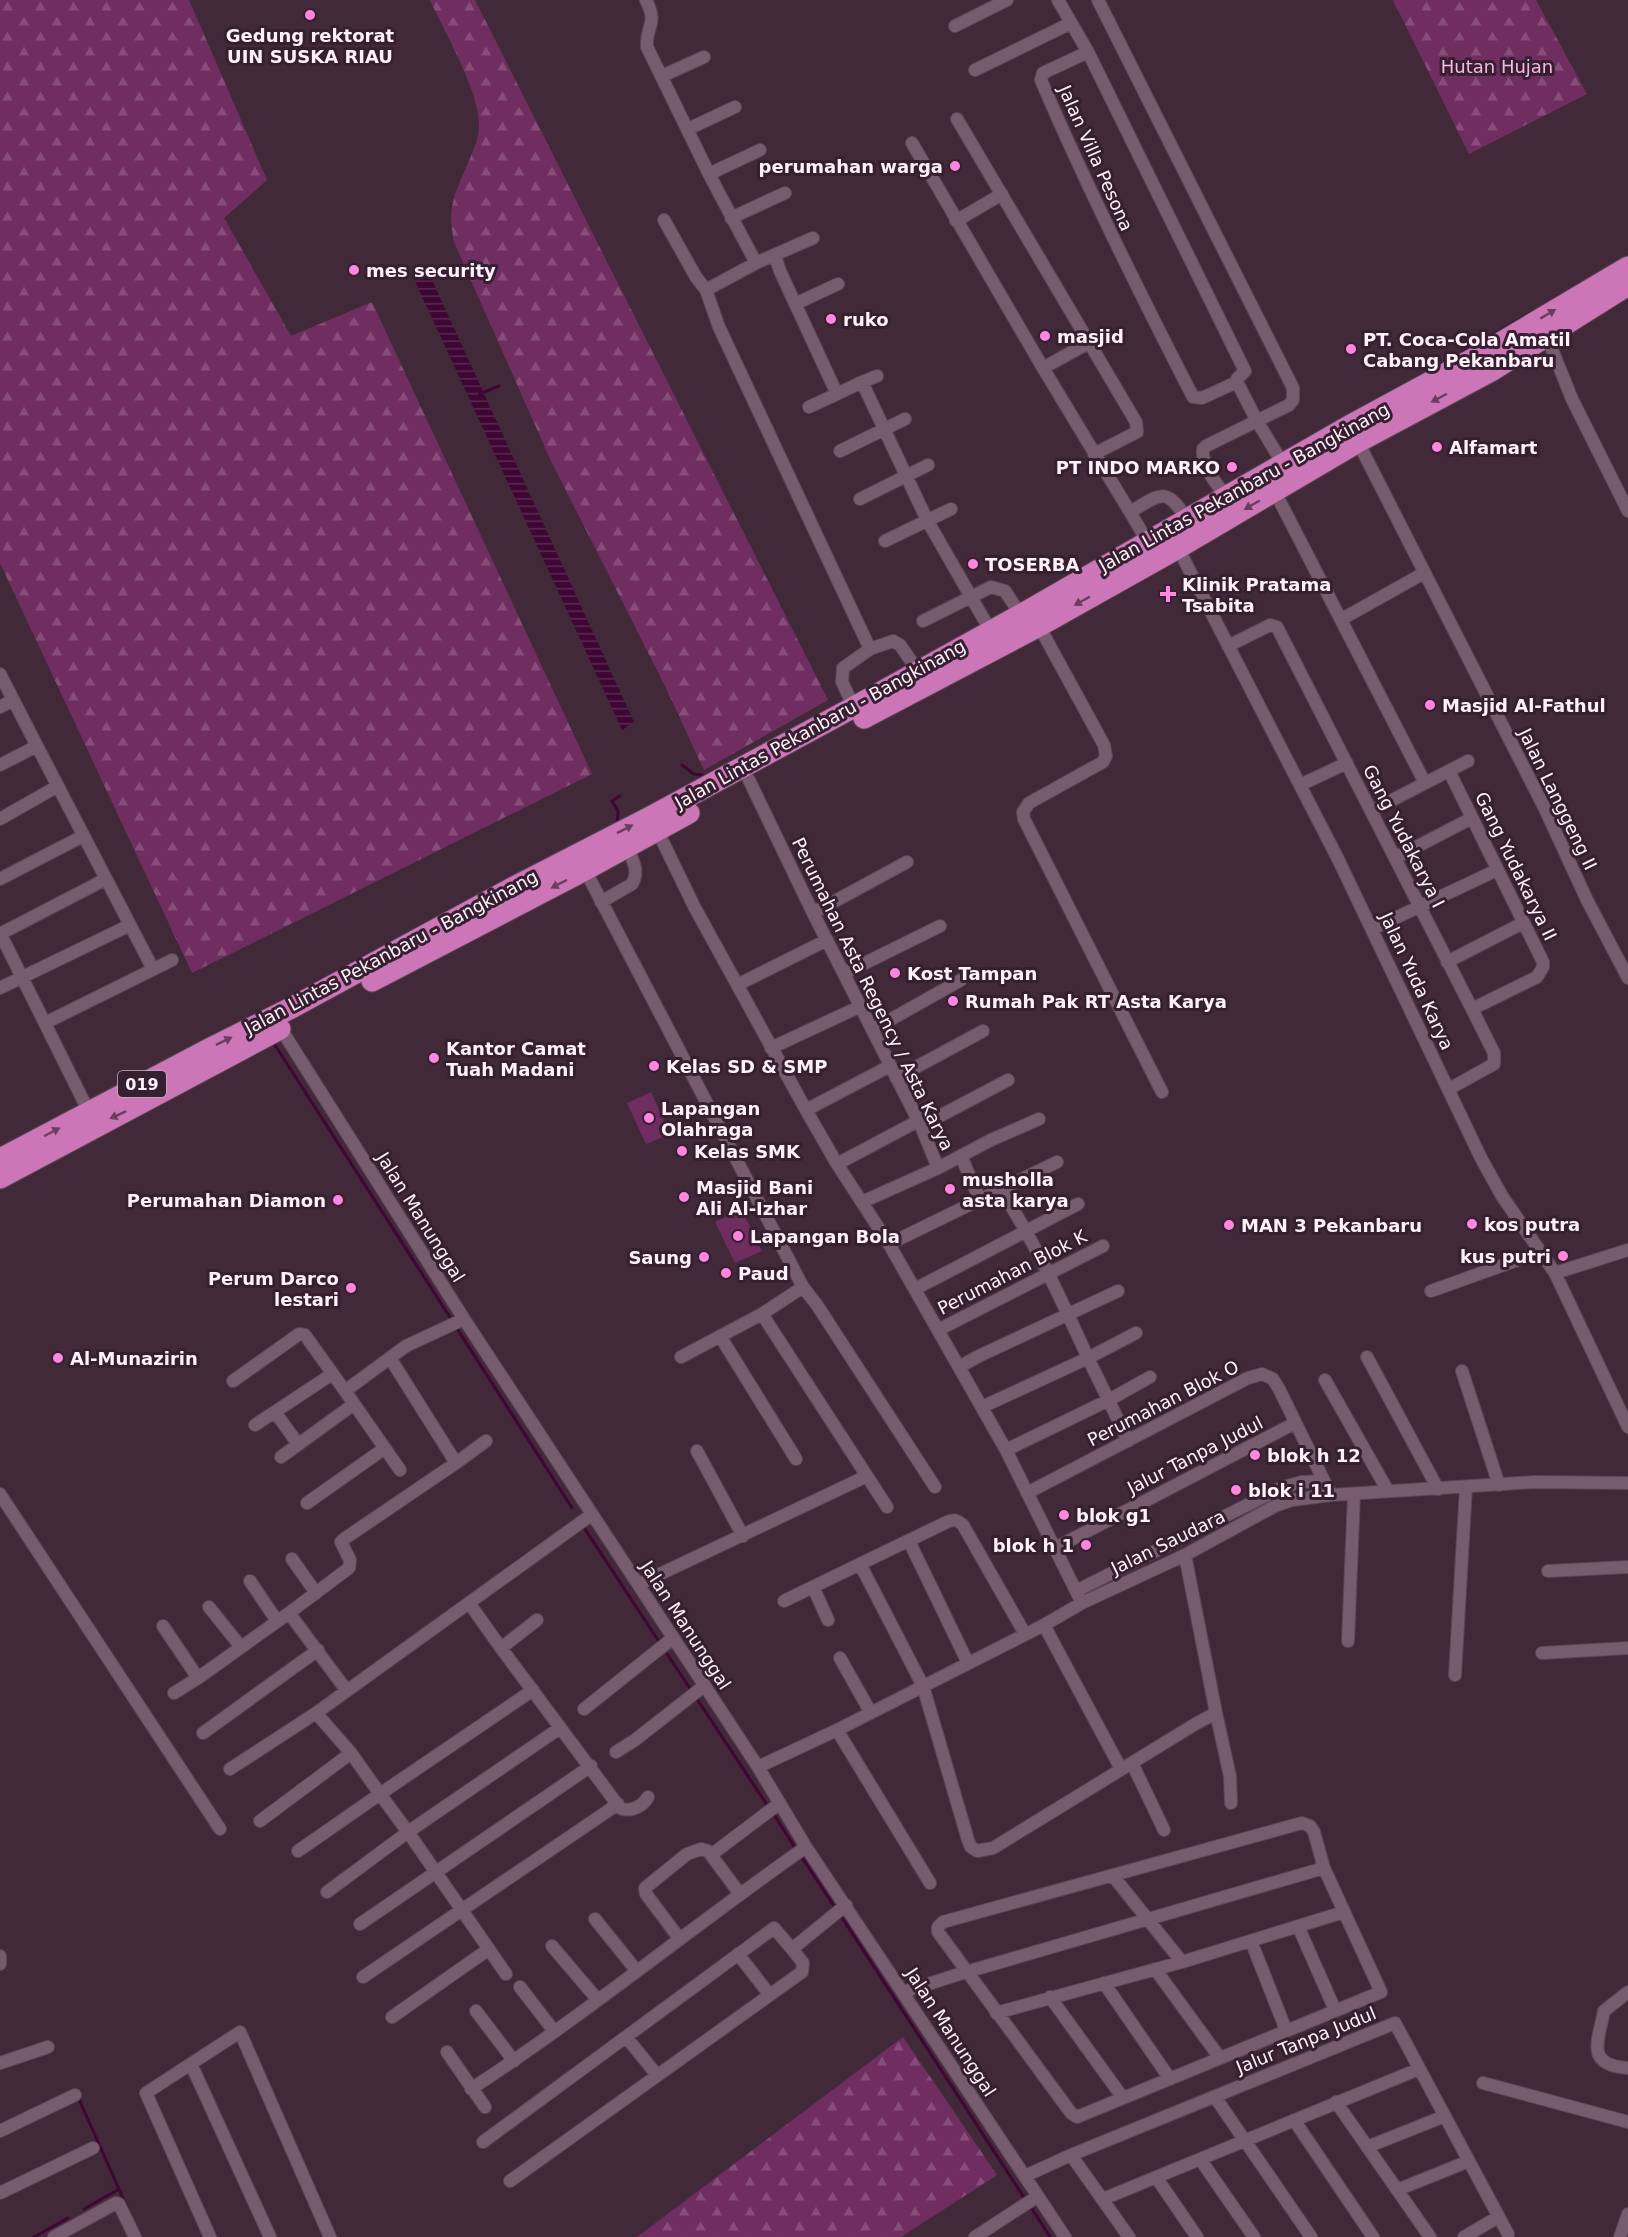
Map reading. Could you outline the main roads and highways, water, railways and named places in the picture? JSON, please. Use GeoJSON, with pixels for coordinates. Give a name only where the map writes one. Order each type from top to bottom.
{"type":"FeatureCollection","features":[{"type":"Feature","properties":{"kind":"highway","name":"Jalan Lintas Pekanbaru - Bangkinang"},"geometry":{"type":"LineString","coordinates":[[0,1178],[283,1020],[431,942],[585,870],[1039,626],[1178,548],[1358,442],[1485,363],[1628,267]]}},
{"type":"Feature","properties":{"kind":"highway","name":"Jalan Lintas Pekanbaru - Bangkinang"},"geometry":{"type":"LineString","coordinates":[[431,942],[514,886],[652,816],[854,707],[1282,465],[1485,363],[1546,337],[1628,285]]}},
{"type":"Feature","properties":{"kind":"highway","name":"Jalan Lintas Pekanbaru - Bangkinang"},"geometry":{"type":"LineString","coordinates":[[0,1159],[89,1112],[283,1020]]}},
{"type":"Feature","properties":{"kind":"waterway"},"geometry":{"type":"LineString","coordinates":[[1463,352],[1532,312]]}},
{"type":"Feature","properties":{"kind":"waterway"},"geometry":{"type":"LineString","coordinates":[[480,394],[499,386]]}},
{"type":"Feature","properties":{"kind":"waterway"},"geometry":{"type":"LineString","coordinates":[[682,765],[694,774],[706,776]]}},
{"type":"Feature","properties":{"kind":"waterway"},"geometry":{"type":"LineString","coordinates":[[617,824],[618,811],[612,801],[620,796]]}},
{"type":"Feature","properties":{"kind":"waterway"},"geometry":{"type":"LineString","coordinates":[[273,1042],[453,1322]]}},
{"type":"Feature","properties":{"kind":"waterway"},"geometry":{"type":"LineString","coordinates":[[456,1327],[572,1508]]}},
{"type":"Feature","properties":{"kind":"waterway"},"geometry":{"type":"LineString","coordinates":[[583,1526],[658,1640]]}},
{"type":"Feature","properties":{"kind":"waterway"},"geometry":{"type":"LineString","coordinates":[[667,1654],[691,1690]]}},
{"type":"Feature","properties":{"kind":"waterway"},"geometry":{"type":"LineString","coordinates":[[695,1696],[769,1808]]}},
{"type":"Feature","properties":{"kind":"waterway"},"geometry":{"type":"LineString","coordinates":[[773,1813],[797,1851]]}},
{"type":"Feature","properties":{"kind":"waterway"},"geometry":{"type":"LineString","coordinates":[[801,1856],[834,1906]]}},
{"type":"Feature","properties":{"kind":"waterway"},"geometry":{"type":"LineString","coordinates":[[841,1916],[1025,2199]]}},
{"type":"Feature","properties":{"kind":"waterway"},"geometry":{"type":"LineString","coordinates":[[78,2097],[119,2189]]}},
{"type":"Feature","properties":{"kind":"waterway"},"geometry":{"type":"LineString","coordinates":[[84,2209],[119,2189],[130,2214]]}},
{"type":"Feature","properties":{"kind":"waterway"},"geometry":{"type":"LineString","coordinates":[[1029,2204],[1050,2237]]}},
{"type":"Feature","properties":{"kind":"waterway"},"geometry":{"type":"LineString","coordinates":[[34,2237],[68,2218]]}},
{"type":"Feature","properties":{"kind":"place","name":"Gedung rektorat UIN SUSKA RIAU"},"geometry":{"type":"Point","coordinates":[310,15]}},
{"type":"Feature","properties":{"kind":"place","name":"perumahan warga"},"geometry":{"type":"Point","coordinates":[955,166]}},
{"type":"Feature","properties":{"kind":"place","name":"mes security"},"geometry":{"type":"Point","coordinates":[354,270]}},
{"type":"Feature","properties":{"kind":"place","name":"ruko"},"geometry":{"type":"Point","coordinates":[831,319]}},
{"type":"Feature","properties":{"kind":"place","name":"masjid"},"geometry":{"type":"Point","coordinates":[1045,336]}},
{"type":"Feature","properties":{"kind":"place","name":"PT. Coca-Cola Amatil Cabang Pekanbaru"},"geometry":{"type":"Point","coordinates":[1351,349]}},
{"type":"Feature","properties":{"kind":"place","name":"Alfamart"},"geometry":{"type":"Point","coordinates":[1437,447]}},
{"type":"Feature","properties":{"kind":"place","name":"PT INDO MARKO"},"geometry":{"type":"Point","coordinates":[1232,467]}},
{"type":"Feature","properties":{"kind":"place","name":"TOSERBA"},"geometry":{"type":"Point","coordinates":[973,564]}},
{"type":"Feature","properties":{"kind":"place","name":"Klinik Pratama Tsabita"},"geometry":{"type":"Point","coordinates":[1168,594]}},
{"type":"Feature","properties":{"kind":"place","name":"Masjid Al-Fathul"},"geometry":{"type":"Point","coordinates":[1430,705]}},
{"type":"Feature","properties":{"kind":"place","name":"Kost Tampan"},"geometry":{"type":"Point","coordinates":[895,973]}},
{"type":"Feature","properties":{"kind":"place","name":"Rumah Pak RT Asta Karya"},"geometry":{"type":"Point","coordinates":[953,1001]}},
{"type":"Feature","properties":{"kind":"place","name":"Kantor Camat Tuah Madani"},"geometry":{"type":"Point","coordinates":[434,1058]}},
{"type":"Feature","properties":{"kind":"place","name":"Kelas SD & SMP"},"geometry":{"type":"Point","coordinates":[654,1066]}},
{"type":"Feature","properties":{"kind":"place","name":"Lapangan Olahraga"},"geometry":{"type":"Point","coordinates":[649,1118]}},
{"type":"Feature","properties":{"kind":"place","name":"Kelas SMK"},"geometry":{"type":"Point","coordinates":[682,1151]}},
{"type":"Feature","properties":{"kind":"place","name":"musholla asta karya"},"geometry":{"type":"Point","coordinates":[950,1189]}},
{"type":"Feature","properties":{"kind":"place","name":"Masjid Bani Ali Al-Izhar"},"geometry":{"type":"Point","coordinates":[684,1197]}},
{"type":"Feature","properties":{"kind":"place","name":"Perumahan Diamon"},"geometry":{"type":"Point","coordinates":[338,1200]}},
{"type":"Feature","properties":{"kind":"place","name":"kos putra"},"geometry":{"type":"Point","coordinates":[1472,1224]}},
{"type":"Feature","properties":{"kind":"place","name":"MAN 3 Pekanbaru"},"geometry":{"type":"Point","coordinates":[1229,1225]}},
{"type":"Feature","properties":{"kind":"place","name":"Lapangan Bola"},"geometry":{"type":"Point","coordinates":[738,1236]}},
{"type":"Feature","properties":{"kind":"place","name":"kus putri"},"geometry":{"type":"Point","coordinates":[1563,1256]}},
{"type":"Feature","properties":{"kind":"place","name":"Saung"},"geometry":{"type":"Point","coordinates":[704,1257]}},
{"type":"Feature","properties":{"kind":"place","name":"Paud"},"geometry":{"type":"Point","coordinates":[726,1273]}},
{"type":"Feature","properties":{"kind":"place","name":"Perum Darco lestari"},"geometry":{"type":"Point","coordinates":[351,1288]}},
{"type":"Feature","properties":{"kind":"place","name":"Al-Munazirin"},"geometry":{"type":"Point","coordinates":[58,1358]}},
{"type":"Feature","properties":{"kind":"place","name":"blok h 12"},"geometry":{"type":"Point","coordinates":[1255,1455]}},
{"type":"Feature","properties":{"kind":"place","name":"blok i 11"},"geometry":{"type":"Point","coordinates":[1236,1490]}},
{"type":"Feature","properties":{"kind":"place","name":"blok g1"},"geometry":{"type":"Point","coordinates":[1064,1515]}},
{"type":"Feature","properties":{"kind":"place","name":"blok h 1"},"geometry":{"type":"Point","coordinates":[1086,1545]}},
{"type":"Feature","properties":{"kind":"park label","name":"Hutan Hujan"},"geometry":{"type":"Point","coordinates":[1497,66]}}]}
